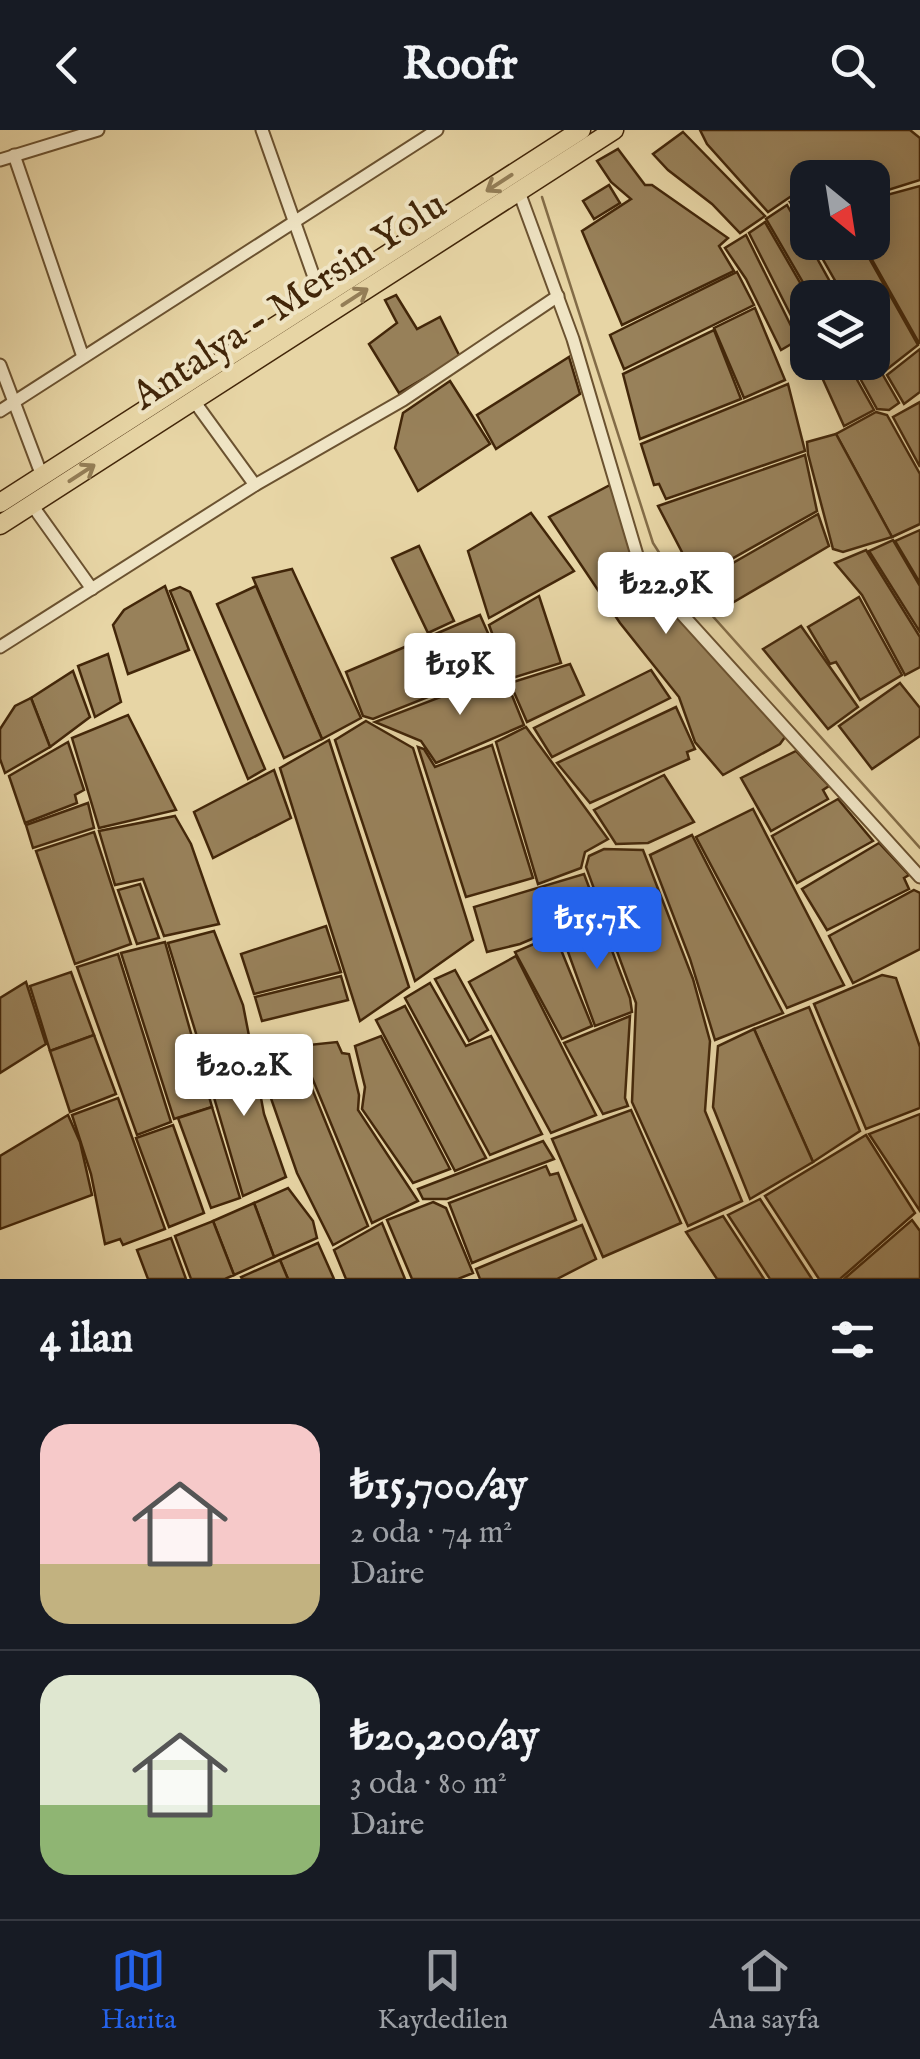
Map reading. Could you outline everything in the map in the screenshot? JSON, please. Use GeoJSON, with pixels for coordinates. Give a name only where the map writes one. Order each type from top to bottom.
{"type":"FeatureCollection","features":[{"type":"Feature","properties":{"kind":"highway","name":"Antalya - Mersin Yolu"},"geometry":{"type":"LineString","coordinates":[[0,503],[581,130]]}},
{"type":"Feature","properties":{"kind":"highway","name":"Antalya - Mersin Yolu"},"geometry":{"type":"LineString","coordinates":[[0,525],[614,130]]}},
{"type":"Feature","properties":{"kind":"street"},"geometry":{"type":"LineString","coordinates":[[0,160],[98,130]]}},
{"type":"Feature","properties":{"kind":"street"},"geometry":{"type":"LineString","coordinates":[[262,130],[321,297]]}},
{"type":"Feature","properties":{"kind":"street"},"geometry":{"type":"LineString","coordinates":[[0,411],[437,130]]}},
{"type":"Feature","properties":{"kind":"street"},"geometry":{"type":"LineString","coordinates":[[14,156],[83,357]]}},
{"type":"Feature","properties":{"kind":"street"},"geometry":{"type":"LineString","coordinates":[[519,192],[558,296],[638,555],[651,580],[920,877]]}},
{"type":"Feature","properties":{"kind":"street"},"geometry":{"type":"LineString","coordinates":[[0,646],[255,486],[403,400],[558,296]]}},
{"type":"Feature","properties":{"kind":"street"},"geometry":{"type":"LineString","coordinates":[[0,365],[42,476]]}},
{"type":"Feature","properties":{"kind":"street"},"geometry":{"type":"LineString","coordinates":[[194,401],[255,486]]}},
{"type":"Feature","properties":{"kind":"street"},"geometry":{"type":"LineString","coordinates":[[32,505],[92,589]]}},
{"type":"Feature","properties":{"kind":"building"},"geometry":{"type":"Polygon","coordinates":[[[700,130],[910,130],[920,138],[920,180],[890,189],[890,160],[790,160],[790,197],[768,212],[707,144],[700,130]]]}},
{"type":"Feature","properties":{"kind":"building"},"geometry":{"type":"Polygon","coordinates":[[[683,132],[765,216],[740,233],[712,204],[668,170],[653,154],[683,132]]]}},
{"type":"Feature","properties":{"kind":"building"},"geometry":{"type":"Polygon","coordinates":[[[618,149],[645,185],[652,185],[728,238],[719,246],[734,271],[622,325],[582,231],[631,199],[611,182],[597,161],[618,149]]]}},
{"type":"Feature","properties":{"kind":"building"},"geometry":{"type":"Polygon","coordinates":[[[609,185],[620,203],[594,219],[583,201],[609,185]]]}},
{"type":"Feature","properties":{"kind":"building"},"geometry":{"type":"Polygon","coordinates":[[[920,186],[919,343],[890,292],[890,280],[883,280],[872,260],[890,260],[890,194],[920,186]]]}},
{"type":"Feature","properties":{"kind":"building"},"geometry":{"type":"Polygon","coordinates":[[[787,205],[790,260],[818,260],[829,280],[802,280],[766,219],[787,205]]]}},
{"type":"Feature","properties":{"kind":"building"},"geometry":{"type":"Polygon","coordinates":[[[765,222],[799,280],[790,280],[790,314],[749,233],[765,222]]]}},
{"type":"Feature","properties":{"kind":"building"},"geometry":{"type":"Polygon","coordinates":[[[746,235],[790,324],[790,345],[781,350],[746,279],[725,248],[746,235]]]}},
{"type":"Feature","properties":{"kind":"building"},"geometry":{"type":"Polygon","coordinates":[[[823,260],[870,260],[881,280],[835,280],[823,260]]]}},
{"type":"Feature","properties":{"kind":"building"},"geometry":{"type":"Polygon","coordinates":[[[737,272],[754,305],[624,369],[610,335],[737,272]]]}},
{"type":"Feature","properties":{"kind":"building"},"geometry":{"type":"Polygon","coordinates":[[[396,295],[417,329],[440,317],[460,357],[399,393],[369,344],[397,323],[385,300],[396,295]]]}},
{"type":"Feature","properties":{"kind":"building"},"geometry":{"type":"Polygon","coordinates":[[[890,295],[918,345],[890,367],[890,295]]]}},
{"type":"Feature","properties":{"kind":"building"},"geometry":{"type":"Polygon","coordinates":[[[755,308],[785,380],[744,398],[714,328],[755,308]]]}},
{"type":"Feature","properties":{"kind":"building"},"geometry":{"type":"Polygon","coordinates":[[[714,330],[741,399],[640,439],[623,374],[714,330]]]}},
{"type":"Feature","properties":{"kind":"building"},"geometry":{"type":"Polygon","coordinates":[[[920,349],[920,392],[904,404],[890,380],[890,373],[920,349]]]}},
{"type":"Feature","properties":{"kind":"building"},"geometry":{"type":"Polygon","coordinates":[[[569,357],[580,394],[496,449],[477,415],[569,357]]]}},
{"type":"Feature","properties":{"kind":"building"},"geometry":{"type":"Polygon","coordinates":[[[823,380],[857,380],[874,410],[844,426],[823,380]]]}},
{"type":"Feature","properties":{"kind":"building"},"geometry":{"type":"Polygon","coordinates":[[[861,380],[886,380],[899,403],[889,410],[877,409],[861,380]]]}},
{"type":"Feature","properties":{"kind":"building"},"geometry":{"type":"Polygon","coordinates":[[[450,381],[490,444],[418,491],[395,448],[403,413],[450,381]]]}},
{"type":"Feature","properties":{"kind":"building"},"geometry":{"type":"Polygon","coordinates":[[[788,384],[805,451],[666,499],[659,484],[654,485],[641,444],[788,384]]]}},
{"type":"Feature","properties":{"kind":"building"},"geometry":{"type":"Polygon","coordinates":[[[920,402],[920,467],[893,417],[920,402]]]}},
{"type":"Feature","properties":{"kind":"building"},"geometry":{"type":"Polygon","coordinates":[[[876,412],[887,415],[920,474],[920,524],[892,537],[836,434],[876,412]]]}},
{"type":"Feature","properties":{"kind":"building"},"geometry":{"type":"Polygon","coordinates":[[[836,434],[892,537],[843,552],[833,549],[807,442],[836,434]]]}},
{"type":"Feature","properties":{"kind":"building"},"geometry":{"type":"Polygon","coordinates":[[[805,455],[817,511],[696,579],[658,506],[805,455]]]}},
{"type":"Feature","properties":{"kind":"building"},"geometry":{"type":"Polygon","coordinates":[[[610,485],[642,575],[785,737],[780,744],[723,775],[695,742],[679,697],[620,623],[549,517],[610,485]]]}},
{"type":"Feature","properties":{"kind":"building"},"geometry":{"type":"Polygon","coordinates":[[[531,513],[574,571],[489,618],[468,551],[531,513]]]}},
{"type":"Feature","properties":{"kind":"building"},"geometry":{"type":"Polygon","coordinates":[[[818,514],[829,546],[722,609],[705,591],[700,582],[818,514]]]}},
{"type":"Feature","properties":{"kind":"building"},"geometry":{"type":"Polygon","coordinates":[[[920,530],[920,583],[895,541],[920,530]]]}},
{"type":"Feature","properties":{"kind":"building"},"geometry":{"type":"Polygon","coordinates":[[[893,540],[920,586],[920,632],[869,551],[893,540]]]}},
{"type":"Feature","properties":{"kind":"building"},"geometry":{"type":"Polygon","coordinates":[[[419,546],[454,621],[428,633],[392,558],[419,546]]]}},
{"type":"Feature","properties":{"kind":"building"},"geometry":{"type":"Polygon","coordinates":[[[866,550],[920,637],[920,667],[905,675],[862,595],[835,563],[866,550]]]}},
{"type":"Feature","properties":{"kind":"building"},"geometry":{"type":"Polygon","coordinates":[[[292,569],[361,718],[322,739],[253,578],[292,569]]]}},
{"type":"Feature","properties":{"kind":"building"},"geometry":{"type":"Polygon","coordinates":[[[165,586],[189,650],[128,674],[113,625],[124,610],[165,586]]]}},
{"type":"Feature","properties":{"kind":"building"},"geometry":{"type":"Polygon","coordinates":[[[256,586],[322,739],[284,758],[217,604],[256,586]]]}},
{"type":"Feature","properties":{"kind":"building"},"geometry":{"type":"Polygon","coordinates":[[[180,587],[190,592],[265,769],[248,779],[170,591],[180,587]]]}},
{"type":"Feature","properties":{"kind":"building"},"geometry":{"type":"Polygon","coordinates":[[[539,596],[561,663],[509,679],[489,625],[539,596]]]}},
{"type":"Feature","properties":{"kind":"building"},"geometry":{"type":"Polygon","coordinates":[[[859,597],[902,675],[860,700],[836,662],[830,664],[808,627],[859,597]]]}},
{"type":"Feature","properties":{"kind":"building"},"geometry":{"type":"Polygon","coordinates":[[[480,615],[503,667],[373,719],[363,716],[346,672],[480,615]]]}},
{"type":"Feature","properties":{"kind":"building"},"geometry":{"type":"Polygon","coordinates":[[[801,626],[858,707],[828,729],[763,649],[801,626]]]}},
{"type":"Feature","properties":{"kind":"building"},"geometry":{"type":"Polygon","coordinates":[[[108,654],[121,702],[95,717],[78,666],[108,654]]]}},
{"type":"Feature","properties":{"kind":"building"},"geometry":{"type":"Polygon","coordinates":[[[570,664],[584,695],[527,722],[510,683],[570,664]]]}},
{"type":"Feature","properties":{"kind":"building"},"geometry":{"type":"Polygon","coordinates":[[[651,670],[670,698],[552,757],[534,728],[651,670]]]}},
{"type":"Feature","properties":{"kind":"building"},"geometry":{"type":"Polygon","coordinates":[[[73,671],[90,717],[50,747],[31,698],[73,671]]]}},
{"type":"Feature","properties":{"kind":"building"},"geometry":{"type":"Polygon","coordinates":[[[503,673],[524,725],[436,763],[421,741],[375,722],[503,673]]]}},
{"type":"Feature","properties":{"kind":"building"},"geometry":{"type":"Polygon","coordinates":[[[900,683],[920,708],[920,736],[872,769],[839,726],[900,683]]]}},
{"type":"Feature","properties":{"kind":"building"},"geometry":{"type":"Polygon","coordinates":[[[31,698],[50,747],[5,773],[0,759],[0,729],[15,706],[31,698]]]}},
{"type":"Feature","properties":{"kind":"building"},"geometry":{"type":"Polygon","coordinates":[[[676,707],[695,749],[687,752],[689,759],[590,803],[557,763],[676,707]]]}},
{"type":"Feature","properties":{"kind":"building"},"geometry":{"type":"Polygon","coordinates":[[[128,715],[176,810],[99,828],[72,738],[128,715]]]}},
{"type":"Feature","properties":{"kind":"building"},"geometry":{"type":"Polygon","coordinates":[[[366,721],[413,748],[473,940],[415,981],[335,740],[366,721]]]}},
{"type":"Feature","properties":{"kind":"building"},"geometry":{"type":"Polygon","coordinates":[[[526,727],[608,839],[585,852],[581,868],[538,884],[496,742],[526,727]]]}},
{"type":"Feature","properties":{"kind":"building"},"geometry":{"type":"Polygon","coordinates":[[[329,740],[409,987],[360,1021],[280,768],[329,740]]]}},
{"type":"Feature","properties":{"kind":"building"},"geometry":{"type":"Polygon","coordinates":[[[68,742],[84,790],[75,795],[77,803],[25,823],[9,776],[68,742]]]}},
{"type":"Feature","properties":{"kind":"building"},"geometry":{"type":"Polygon","coordinates":[[[492,745],[533,878],[466,897],[418,747],[424,749],[435,767],[492,745]]]}},
{"type":"Feature","properties":{"kind":"building"},"geometry":{"type":"Polygon","coordinates":[[[796,751],[829,786],[823,790],[828,799],[771,831],[741,778],[796,751]]]}},
{"type":"Feature","properties":{"kind":"building"},"geometry":{"type":"Polygon","coordinates":[[[274,770],[291,818],[213,858],[194,812],[274,770]]]}},
{"type":"Feature","properties":{"kind":"building"},"geometry":{"type":"Polygon","coordinates":[[[664,775],[694,822],[648,843],[616,844],[594,810],[664,775]]]}},
{"type":"Feature","properties":{"kind":"building"},"geometry":{"type":"Polygon","coordinates":[[[838,799],[873,841],[797,883],[772,836],[838,799]]]}},
{"type":"Feature","properties":{"kind":"building"},"geometry":{"type":"Polygon","coordinates":[[[88,803],[94,828],[33,848],[26,825],[88,803]]]}},
{"type":"Feature","properties":{"kind":"building"},"geometry":{"type":"Polygon","coordinates":[[[753,809],[844,985],[787,1008],[696,837],[753,809]]]}},
{"type":"Feature","properties":{"kind":"building"},"geometry":{"type":"Polygon","coordinates":[[[175,816],[191,844],[219,924],[164,936],[143,879],[115,885],[99,831],[175,816]]]}},
{"type":"Feature","properties":{"kind":"building"},"geometry":{"type":"Polygon","coordinates":[[[94,832],[131,944],[75,964],[36,851],[94,832]]]}},
{"type":"Feature","properties":{"kind":"building"},"geometry":{"type":"Polygon","coordinates":[[[692,835],[783,1013],[715,1040],[690,959],[650,855],[692,835]]]}},
{"type":"Feature","properties":{"kind":"building"},"geometry":{"type":"Polygon","coordinates":[[[879,843],[909,875],[904,878],[909,889],[827,930],[802,889],[879,843]]]}},
{"type":"Feature","properties":{"kind":"building"},"geometry":{"type":"Polygon","coordinates":[[[604,849],[643,850],[693,979],[710,1041],[705,1111],[742,1201],[688,1226],[632,1102],[636,1003],[586,867],[589,856],[604,849]]]}},
{"type":"Feature","properties":{"kind":"building"},"geometry":{"type":"Polygon","coordinates":[[[584,874],[598,911],[520,944],[487,952],[474,907],[584,874]]]}},
{"type":"Feature","properties":{"kind":"building"},"geometry":{"type":"Polygon","coordinates":[[[140,884],[159,938],[137,944],[118,890],[140,884]]]}},
{"type":"Feature","properties":{"kind":"building"},"geometry":{"type":"Polygon","coordinates":[[[914,890],[920,893],[920,949],[853,983],[829,936],[914,890]]]}},
{"type":"Feature","properties":{"kind":"building"},"geometry":{"type":"Polygon","coordinates":[[[600,919],[632,1012],[595,1026],[560,930],[600,919]]]}},
{"type":"Feature","properties":{"kind":"building"},"geometry":{"type":"Polygon","coordinates":[[[326,926],[341,972],[254,994],[241,954],[326,926]]]}},
{"type":"Feature","properties":{"kind":"building"},"geometry":{"type":"Polygon","coordinates":[[[214,931],[243,1005],[250,1041],[203,1056],[168,943],[214,931]]]}},
{"type":"Feature","properties":{"kind":"building"},"geometry":{"type":"Polygon","coordinates":[[[555,935],[592,1026],[562,1039],[515,952],[555,935]]]}},
{"type":"Feature","properties":{"kind":"building"},"geometry":{"type":"Polygon","coordinates":[[[165,942],[212,1107],[174,1119],[121,953],[165,942]]]}},
{"type":"Feature","properties":{"kind":"building"},"geometry":{"type":"Polygon","coordinates":[[[118,954],[171,1122],[137,1135],[77,967],[118,954]]]}},
{"type":"Feature","properties":{"kind":"building"},"geometry":{"type":"Polygon","coordinates":[[[516,956],[596,1115],[551,1133],[469,982],[516,956]]]}},
{"type":"Feature","properties":{"kind":"building"},"geometry":{"type":"Polygon","coordinates":[[[455,970],[488,1030],[469,1041],[435,979],[455,970]]]}},
{"type":"Feature","properties":{"kind":"building"},"geometry":{"type":"Polygon","coordinates":[[[71,972],[94,1035],[50,1051],[30,986],[71,972]]]}},
{"type":"Feature","properties":{"kind":"building"},"geometry":{"type":"Polygon","coordinates":[[[882,975],[896,978],[920,1047],[920,1108],[866,1129],[814,1004],[882,975]]]}},
{"type":"Feature","properties":{"kind":"building"},"geometry":{"type":"Polygon","coordinates":[[[341,976],[348,1000],[262,1021],[255,997],[341,976]]]}},
{"type":"Feature","properties":{"kind":"building"},"geometry":{"type":"Polygon","coordinates":[[[26,982],[46,1044],[0,1073],[0,998],[26,982]]]}},
{"type":"Feature","properties":{"kind":"building"},"geometry":{"type":"Polygon","coordinates":[[[430,983],[466,1046],[491,1036],[542,1134],[490,1155],[405,998],[430,983]]]}},
{"type":"Feature","properties":{"kind":"building"},"geometry":{"type":"Polygon","coordinates":[[[405,1006],[486,1158],[455,1171],[376,1020],[405,1006]]]}},
{"type":"Feature","properties":{"kind":"building"},"geometry":{"type":"Polygon","coordinates":[[[809,1007],[860,1131],[813,1162],[754,1029],[809,1007]]]}},
{"type":"Feature","properties":{"kind":"building"},"geometry":{"type":"Polygon","coordinates":[[[630,1016],[625,1098],[628,1106],[603,1114],[564,1043],[630,1016]]]}},
{"type":"Feature","properties":{"kind":"building"},"geometry":{"type":"Polygon","coordinates":[[[754,1029],[813,1162],[750,1199],[713,1107],[718,1046],[754,1029]]]}},
{"type":"Feature","properties":{"kind":"building"},"geometry":{"type":"Polygon","coordinates":[[[94,1035],[116,1094],[70,1112],[50,1051],[94,1035]]]}},
{"type":"Feature","properties":{"kind":"building"},"geometry":{"type":"Polygon","coordinates":[[[381,1036],[450,1169],[413,1183],[362,1109],[365,1087],[355,1046],[381,1036]]]}},
{"type":"Feature","properties":{"kind":"building"},"geometry":{"type":"Polygon","coordinates":[[[337,1042],[342,1053],[349,1054],[359,1095],[358,1110],[418,1201],[372,1223],[299,1046],[337,1042]]]}},
{"type":"Feature","properties":{"kind":"building"},"geometry":{"type":"Polygon","coordinates":[[[251,1045],[264,1114],[286,1177],[243,1196],[203,1060],[251,1045]]]}},
{"type":"Feature","properties":{"kind":"building"},"geometry":{"type":"Polygon","coordinates":[[[295,1047],[368,1226],[333,1245],[297,1173],[266,1084],[263,1059],[269,1053],[295,1047]]]}},
{"type":"Feature","properties":{"kind":"building"},"geometry":{"type":"Polygon","coordinates":[[[118,1098],[165,1229],[123,1245],[120,1239],[105,1244],[91,1174],[72,1115],[118,1098]]]}},
{"type":"Feature","properties":{"kind":"building"},"geometry":{"type":"Polygon","coordinates":[[[212,1107],[240,1198],[211,1208],[178,1118],[212,1107]]]}},
{"type":"Feature","properties":{"kind":"building"},"geometry":{"type":"Polygon","coordinates":[[[631,1110],[681,1223],[603,1257],[552,1139],[631,1110]]]}},
{"type":"Feature","properties":{"kind":"building"},"geometry":{"type":"Polygon","coordinates":[[[920,1114],[920,1211],[869,1134],[920,1114]]]}},
{"type":"Feature","properties":{"kind":"building"},"geometry":{"type":"Polygon","coordinates":[[[68,1115],[80,1142],[92,1195],[0,1229],[0,1156],[68,1115]]]}},
{"type":"Feature","properties":{"kind":"building"},"geometry":{"type":"Polygon","coordinates":[[[173,1125],[204,1213],[169,1227],[136,1138],[173,1125]]]}},
{"type":"Feature","properties":{"kind":"building"},"geometry":{"type":"Polygon","coordinates":[[[866,1135],[915,1213],[840,1279],[819,1279],[765,1196],[866,1135]]]}},
{"type":"Feature","properties":{"kind":"building"},"geometry":{"type":"Polygon","coordinates":[[[543,1141],[554,1159],[447,1199],[423,1199],[418,1189],[543,1141]]]}},
{"type":"Feature","properties":{"kind":"building"},"geometry":{"type":"Polygon","coordinates":[[[546,1166],[550,1175],[558,1173],[576,1220],[472,1263],[449,1203],[546,1166]]]}},
{"type":"Feature","properties":{"kind":"building"},"geometry":{"type":"Polygon","coordinates":[[[288,1188],[313,1221],[317,1238],[274,1257],[254,1203],[288,1188]]]}},
{"type":"Feature","properties":{"kind":"building"},"geometry":{"type":"Polygon","coordinates":[[[760,1199],[812,1279],[770,1279],[728,1215],[760,1199]]]}},
{"type":"Feature","properties":{"kind":"building"},"geometry":{"type":"Polygon","coordinates":[[[433,1202],[446,1208],[473,1273],[458,1279],[412,1279],[387,1220],[433,1202]]]}},
{"type":"Feature","properties":{"kind":"building"},"geometry":{"type":"Polygon","coordinates":[[[254,1203],[274,1257],[234,1275],[213,1221],[254,1203]]]}},
{"type":"Feature","properties":{"kind":"building"},"geometry":{"type":"Polygon","coordinates":[[[723,1216],[764,1279],[717,1279],[686,1232],[723,1216]]]}},
{"type":"Feature","properties":{"kind":"building"},"geometry":{"type":"Polygon","coordinates":[[[912,1220],[920,1231],[920,1279],[844,1279],[912,1220]]]}},
{"type":"Feature","properties":{"kind":"building"},"geometry":{"type":"Polygon","coordinates":[[[213,1221],[234,1275],[225,1279],[191,1279],[175,1236],[213,1221]]]}},
{"type":"Feature","properties":{"kind":"building"},"geometry":{"type":"Polygon","coordinates":[[[382,1223],[405,1279],[346,1279],[334,1250],[382,1223]]]}},
{"type":"Feature","properties":{"kind":"building"},"geometry":{"type":"Polygon","coordinates":[[[582,1225],[596,1259],[557,1279],[480,1279],[476,1269],[582,1225]]]}},
{"type":"Feature","properties":{"kind":"building"},"geometry":{"type":"Polygon","coordinates":[[[171,1238],[186,1279],[148,1279],[137,1250],[171,1238]]]}},
{"type":"Feature","properties":{"kind":"building"},"geometry":{"type":"Polygon","coordinates":[[[318,1243],[334,1279],[288,1279],[280,1260],[318,1243]]]}},
{"type":"Feature","properties":{"kind":"building"},"geometry":{"type":"Polygon","coordinates":[[[280,1260],[288,1279],[241,1277],[280,1260]]]}},
{"type":"Feature","properties":{"kind":"waterway"},"geometry":{"type":"LineString","coordinates":[[542,197],[653,543],[667,565],[920,848]]}}]}
